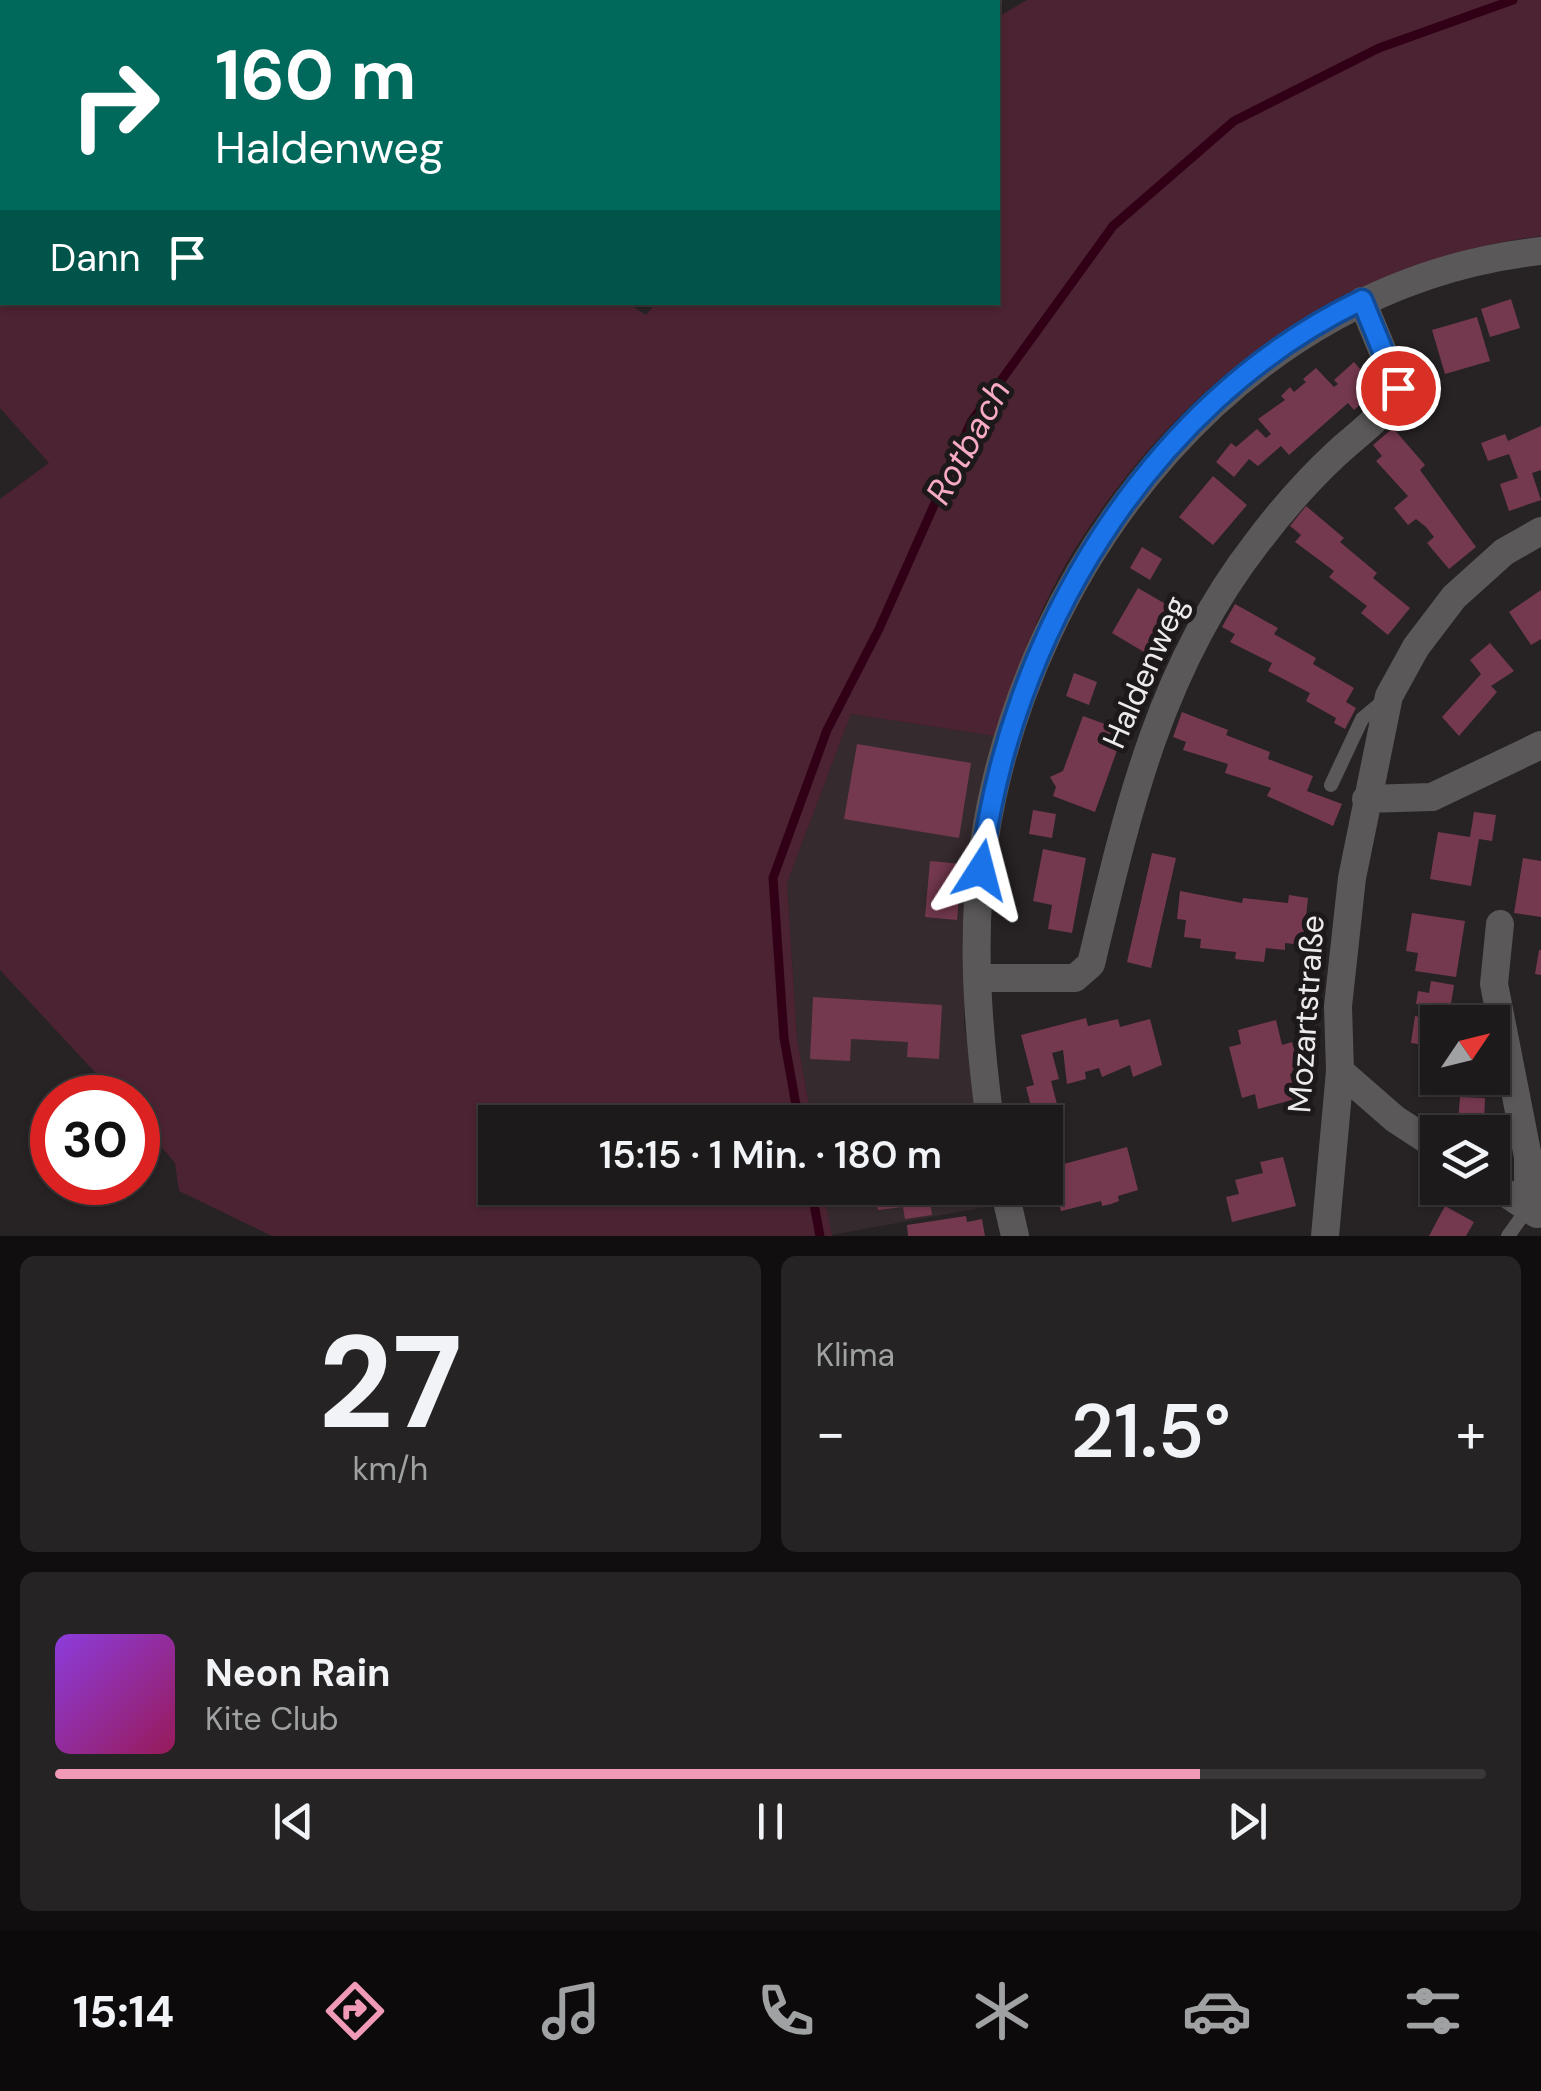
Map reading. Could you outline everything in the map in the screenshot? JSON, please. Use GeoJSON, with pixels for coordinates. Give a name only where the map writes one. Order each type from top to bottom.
{"type":"FeatureCollection","features":[{"type":"Feature","properties":{"kind":"street"},"geometry":{"type":"LineString","coordinates":[[989,1105],[978,978],[978,900],[985,840],[1010,734],[1035,666],[1088,556],[1154,467],[1241,380],[1292,340],[1362,300],[1468,264],[1541,251]]}},
{"type":"Feature","properties":{"kind":"street","name":"Haldenweg"},"geometry":{"type":"LineString","coordinates":[[978,978],[1075,978],[1091,964],[1133,788],[1167,692],[1196,634],[1258,540],[1300,490],[1386,410],[1398,388],[1362,300]]}},
{"type":"Feature","properties":{"kind":"street","name":"Mozartstraße"},"geometry":{"type":"LineString","coordinates":[[1325,1236],[1340,1071],[1338,1006],[1366,799],[1389,696],[1416,646],[1454,597],[1504,552],[1541,531]]}},
{"type":"Feature","properties":{"kind":"street"},"geometry":{"type":"LineString","coordinates":[[1366,799],[1432,797],[1541,745]]}},
{"type":"Feature","properties":{"kind":"street"},"geometry":{"type":"LineString","coordinates":[[1500,924],[1494,984],[1528,1157],[1534,1213]]}},
{"type":"Feature","properties":{"kind":"street"},"geometry":{"type":"LineString","coordinates":[[1340,1071],[1420,1136]]}},
{"type":"Feature","properties":{"kind":"street"},"geometry":{"type":"LineString","coordinates":[[1510,1196],[1534,1213]]}},
{"type":"Feature","properties":{"kind":"street"},"geometry":{"type":"LineString","coordinates":[[1008,1205],[1015,1236]]}},
{"type":"Feature","properties":{"kind":"lane"},"geometry":{"type":"LineString","coordinates":[[1331,785],[1362,719],[1389,696]]}},
{"type":"Feature","properties":{"kind":"lane"},"geometry":{"type":"LineString","coordinates":[[1508,1236],[1534,1213]]}},
{"type":"Feature","properties":{"kind":"shaded area"},"geometry":{"type":"Polygon","coordinates":[[[1027,0],[1541,0],[1541,236],[1468,250],[1399,272],[1334,301],[1274,338],[1217,382],[1165,431],[1118,487],[1076,547],[1040,615],[995,736],[851,714],[787,883],[797,1038],[809,1105],[478,1105],[478,1205],[826,1205],[832,1236],[272,1236],[179,1191],[175,1163],[160,1145],[160,1075],[98,1075],[0,970],[0,499],[49,463],[0,408],[0,305],[631,305],[646,315],[654,305],[1000,305],[1000,16],[1027,0]]]}},
{"type":"Feature","properties":{"kind":"shaded area"},"geometry":{"type":"Polygon","coordinates":[[[851,714],[995,736],[964,943],[964,1022],[976,1105],[809,1105],[797,1038],[787,883],[851,714]]]}},
{"type":"Feature","properties":{"kind":"shaded area"},"geometry":{"type":"Polygon","coordinates":[[[826,1205],[997,1205],[831,1235],[826,1205]]]}},
{"type":"Feature","properties":{"kind":"building"},"geometry":{"type":"Polygon","coordinates":[[[1511,299],[1520,328],[1490,337],[1481,309],[1511,299]]]}},
{"type":"Feature","properties":{"kind":"building"},"geometry":{"type":"Polygon","coordinates":[[[1477,317],[1490,361],[1445,374],[1432,330],[1477,317]]]}},
{"type":"Feature","properties":{"kind":"building"},"geometry":{"type":"Polygon","coordinates":[[[1354,362],[1372,383],[1357,395],[1363,402],[1354,410],[1348,403],[1289,455],[1281,446],[1258,466],[1249,459],[1234,477],[1216,462],[1231,443],[1236,447],[1257,429],[1266,438],[1271,434],[1258,419],[1285,400],[1281,396],[1290,387],[1294,392],[1306,382],[1303,379],[1316,368],[1334,387],[1338,384],[1334,380],[1354,362]]]}},
{"type":"Feature","properties":{"kind":"building"},"geometry":{"type":"Polygon","coordinates":[[[1541,426],[1541,470],[1532,473],[1541,500],[1509,511],[1500,484],[1518,478],[1509,454],[1488,461],[1481,443],[1505,434],[1508,441],[1541,426]]]}},
{"type":"Feature","properties":{"kind":"building"},"geometry":{"type":"Polygon","coordinates":[[[1393,428],[1425,465],[1420,470],[1476,547],[1449,569],[1427,543],[1434,537],[1426,527],[1416,519],[1408,525],[1394,508],[1408,496],[1376,461],[1382,456],[1373,445],[1393,428]]]}},
{"type":"Feature","properties":{"kind":"building"},"geometry":{"type":"Polygon","coordinates":[[[1213,476],[1247,505],[1213,545],[1179,517],[1213,476]]]}},
{"type":"Feature","properties":{"kind":"building"},"geometry":{"type":"Polygon","coordinates":[[[1306,506],[1377,573],[1373,578],[1410,608],[1388,635],[1361,613],[1367,606],[1329,577],[1334,571],[1295,542],[1301,535],[1290,526],[1306,506]]]}},
{"type":"Feature","properties":{"kind":"building"},"geometry":{"type":"Polygon","coordinates":[[[1142,547],[1162,559],[1150,580],[1130,568],[1142,547]]]}},
{"type":"Feature","properties":{"kind":"building"},"geometry":{"type":"Polygon","coordinates":[[[1138,588],[1176,610],[1149,655],[1112,633],[1138,588]]]}},
{"type":"Feature","properties":{"kind":"building"},"geometry":{"type":"Polygon","coordinates":[[[1541,590],[1541,639],[1531,645],[1509,612],[1541,590]]]}},
{"type":"Feature","properties":{"kind":"building"},"geometry":{"type":"Polygon","coordinates":[[[1235,604],[1278,628],[1274,634],[1316,658],[1313,664],[1354,688],[1346,702],[1356,708],[1345,729],[1334,723],[1336,718],[1306,701],[1310,693],[1268,671],[1272,663],[1230,642],[1235,634],[1222,627],[1235,604]]]}},
{"type":"Feature","properties":{"kind":"building"},"geometry":{"type":"Polygon","coordinates":[[[1490,643],[1514,671],[1491,686],[1497,692],[1459,736],[1442,717],[1481,674],[1470,660],[1490,643]]]}},
{"type":"Feature","properties":{"kind":"building"},"geometry":{"type":"Polygon","coordinates":[[[1074,673],[1097,682],[1089,705],[1066,696],[1074,673]]]}},
{"type":"Feature","properties":{"kind":"building"},"geometry":{"type":"Polygon","coordinates":[[[1182,712],[1270,752],[1268,759],[1313,776],[1307,791],[1342,804],[1333,826],[1267,796],[1271,788],[1225,773],[1228,764],[1183,750],[1186,742],[1173,737],[1182,712]]]}},
{"type":"Feature","properties":{"kind":"building"},"geometry":{"type":"Polygon","coordinates":[[[1083,716],[1124,731],[1095,812],[1053,796],[1056,787],[1050,777],[1063,771],[1083,716]]]}},
{"type":"Feature","properties":{"kind":"building"},"geometry":{"type":"Polygon","coordinates":[[[857,744],[971,763],[959,838],[844,819],[857,744]]]}},
{"type":"Feature","properties":{"kind":"building"},"geometry":{"type":"Polygon","coordinates":[[[1033,810],[1056,814],[1052,838],[1029,834],[1033,810]]]}},
{"type":"Feature","properties":{"kind":"building"},"geometry":{"type":"Polygon","coordinates":[[[1474,812],[1496,815],[1492,841],[1479,839],[1471,886],[1430,879],[1438,832],[1470,837],[1474,812]]]}},
{"type":"Feature","properties":{"kind":"building"},"geometry":{"type":"Polygon","coordinates":[[[1043,849],[1086,858],[1072,933],[1048,929],[1052,905],[1033,901],[1043,849]]]}},
{"type":"Feature","properties":{"kind":"building"},"geometry":{"type":"Polygon","coordinates":[[[1152,853],[1176,858],[1151,968],[1127,962],[1152,853]]]}},
{"type":"Feature","properties":{"kind":"building"},"geometry":{"type":"Polygon","coordinates":[[[1523,858],[1541,861],[1541,917],[1514,913],[1523,858]]]}},
{"type":"Feature","properties":{"kind":"building"},"geometry":{"type":"Polygon","coordinates":[[[930,861],[962,864],[957,920],[925,917],[930,861]]]}},
{"type":"Feature","properties":{"kind":"building"},"geometry":{"type":"Polygon","coordinates":[[[1180,891],[1242,903],[1243,898],[1288,903],[1289,895],[1308,898],[1303,945],[1285,943],[1285,950],[1266,948],[1264,962],[1235,959],[1236,952],[1200,948],[1201,939],[1184,937],[1186,920],[1177,919],[1180,891]]]}},
{"type":"Feature","properties":{"kind":"building"},"geometry":{"type":"Polygon","coordinates":[[[1412,913],[1465,921],[1456,977],[1415,971],[1418,953],[1406,951],[1412,913]]]}},
{"type":"Feature","properties":{"kind":"building"},"geometry":{"type":"Polygon","coordinates":[[[1541,950],[1541,975],[1535,974],[1541,950]]]}},
{"type":"Feature","properties":{"kind":"building"},"geometry":{"type":"Polygon","coordinates":[[[1431,981],[1454,985],[1451,1005],[1416,1004],[1418,991],[1429,993],[1431,981]]]}},
{"type":"Feature","properties":{"kind":"building"},"geometry":{"type":"Polygon","coordinates":[[[813,997],[942,1005],[939,1059],[907,1057],[908,1042],[851,1039],[850,1061],[810,1059],[813,997]]]}},
{"type":"Feature","properties":{"kind":"building"},"geometry":{"type":"Polygon","coordinates":[[[1415,1016],[1420,1017],[1420,1044],[1411,1043],[1415,1016]]]}},
{"type":"Feature","properties":{"kind":"building"},"geometry":{"type":"Polygon","coordinates":[[[1086,1018],[1088,1026],[1118,1019],[1120,1027],[1150,1019],[1162,1065],[1133,1077],[1130,1065],[1102,1077],[1099,1068],[1085,1072],[1086,1079],[1067,1084],[1063,1050],[1052,1053],[1059,1079],[1051,1081],[1057,1105],[1031,1105],[1026,1087],[1034,1085],[1021,1035],[1086,1018]]]}},
{"type":"Feature","properties":{"kind":"building"},"geometry":{"type":"Polygon","coordinates":[[[1276,1020],[1282,1045],[1292,1042],[1300,1071],[1290,1074],[1296,1099],[1258,1109],[1255,1094],[1242,1098],[1229,1047],[1241,1044],[1238,1030],[1276,1020]]]}},
{"type":"Feature","properties":{"kind":"building"},"geometry":{"type":"Polygon","coordinates":[[[1460,1097],[1485,1098],[1484,1115],[1459,1115],[1460,1097]]]}},
{"type":"Feature","properties":{"kind":"building"},"geometry":{"type":"Polygon","coordinates":[[[1127,1147],[1138,1190],[1118,1196],[1119,1201],[1111,1204],[1102,1206],[1101,1201],[1061,1211],[1063,1164],[1127,1147]]]}},
{"type":"Feature","properties":{"kind":"building"},"geometry":{"type":"Polygon","coordinates":[[[1283,1157],[1296,1206],[1232,1222],[1226,1197],[1239,1194],[1235,1180],[1263,1173],[1260,1162],[1283,1157]]]}},
{"type":"Feature","properties":{"kind":"building"},"geometry":{"type":"Polygon","coordinates":[[[877,1205],[931,1205],[932,1215],[905,1219],[903,1207],[878,1210],[877,1205]]]}},
{"type":"Feature","properties":{"kind":"building"},"geometry":{"type":"Polygon","coordinates":[[[1445,1206],[1474,1222],[1466,1236],[1429,1236],[1445,1206]]]}},
{"type":"Feature","properties":{"kind":"building"},"geometry":{"type":"Polygon","coordinates":[[[966,1216],[967,1222],[982,1219],[985,1236],[908,1236],[907,1225],[966,1216]]]}},
{"type":"Feature","properties":{"kind":"waterway","name":"Rotbach"},"geometry":{"type":"LineString","coordinates":[[796,1105],[784,1038],[773,878],[827,730],[879,629],[971,422],[1113,226],[1234,121],[1379,48],[1513,0]]}},
{"type":"Feature","properties":{"kind":"waterway","name":"Rotbach"},"geometry":{"type":"LineString","coordinates":[[814,1205],[820,1236]]}},
{"type":"Feature","properties":{"kind":"route"},"geometry":{"type":"LineString","coordinates":[[981,870],[1010,734],[1028,681],[1088,556],[1154,467],[1241,380],[1292,340],[1362,300],[1398,388]]}}]}
